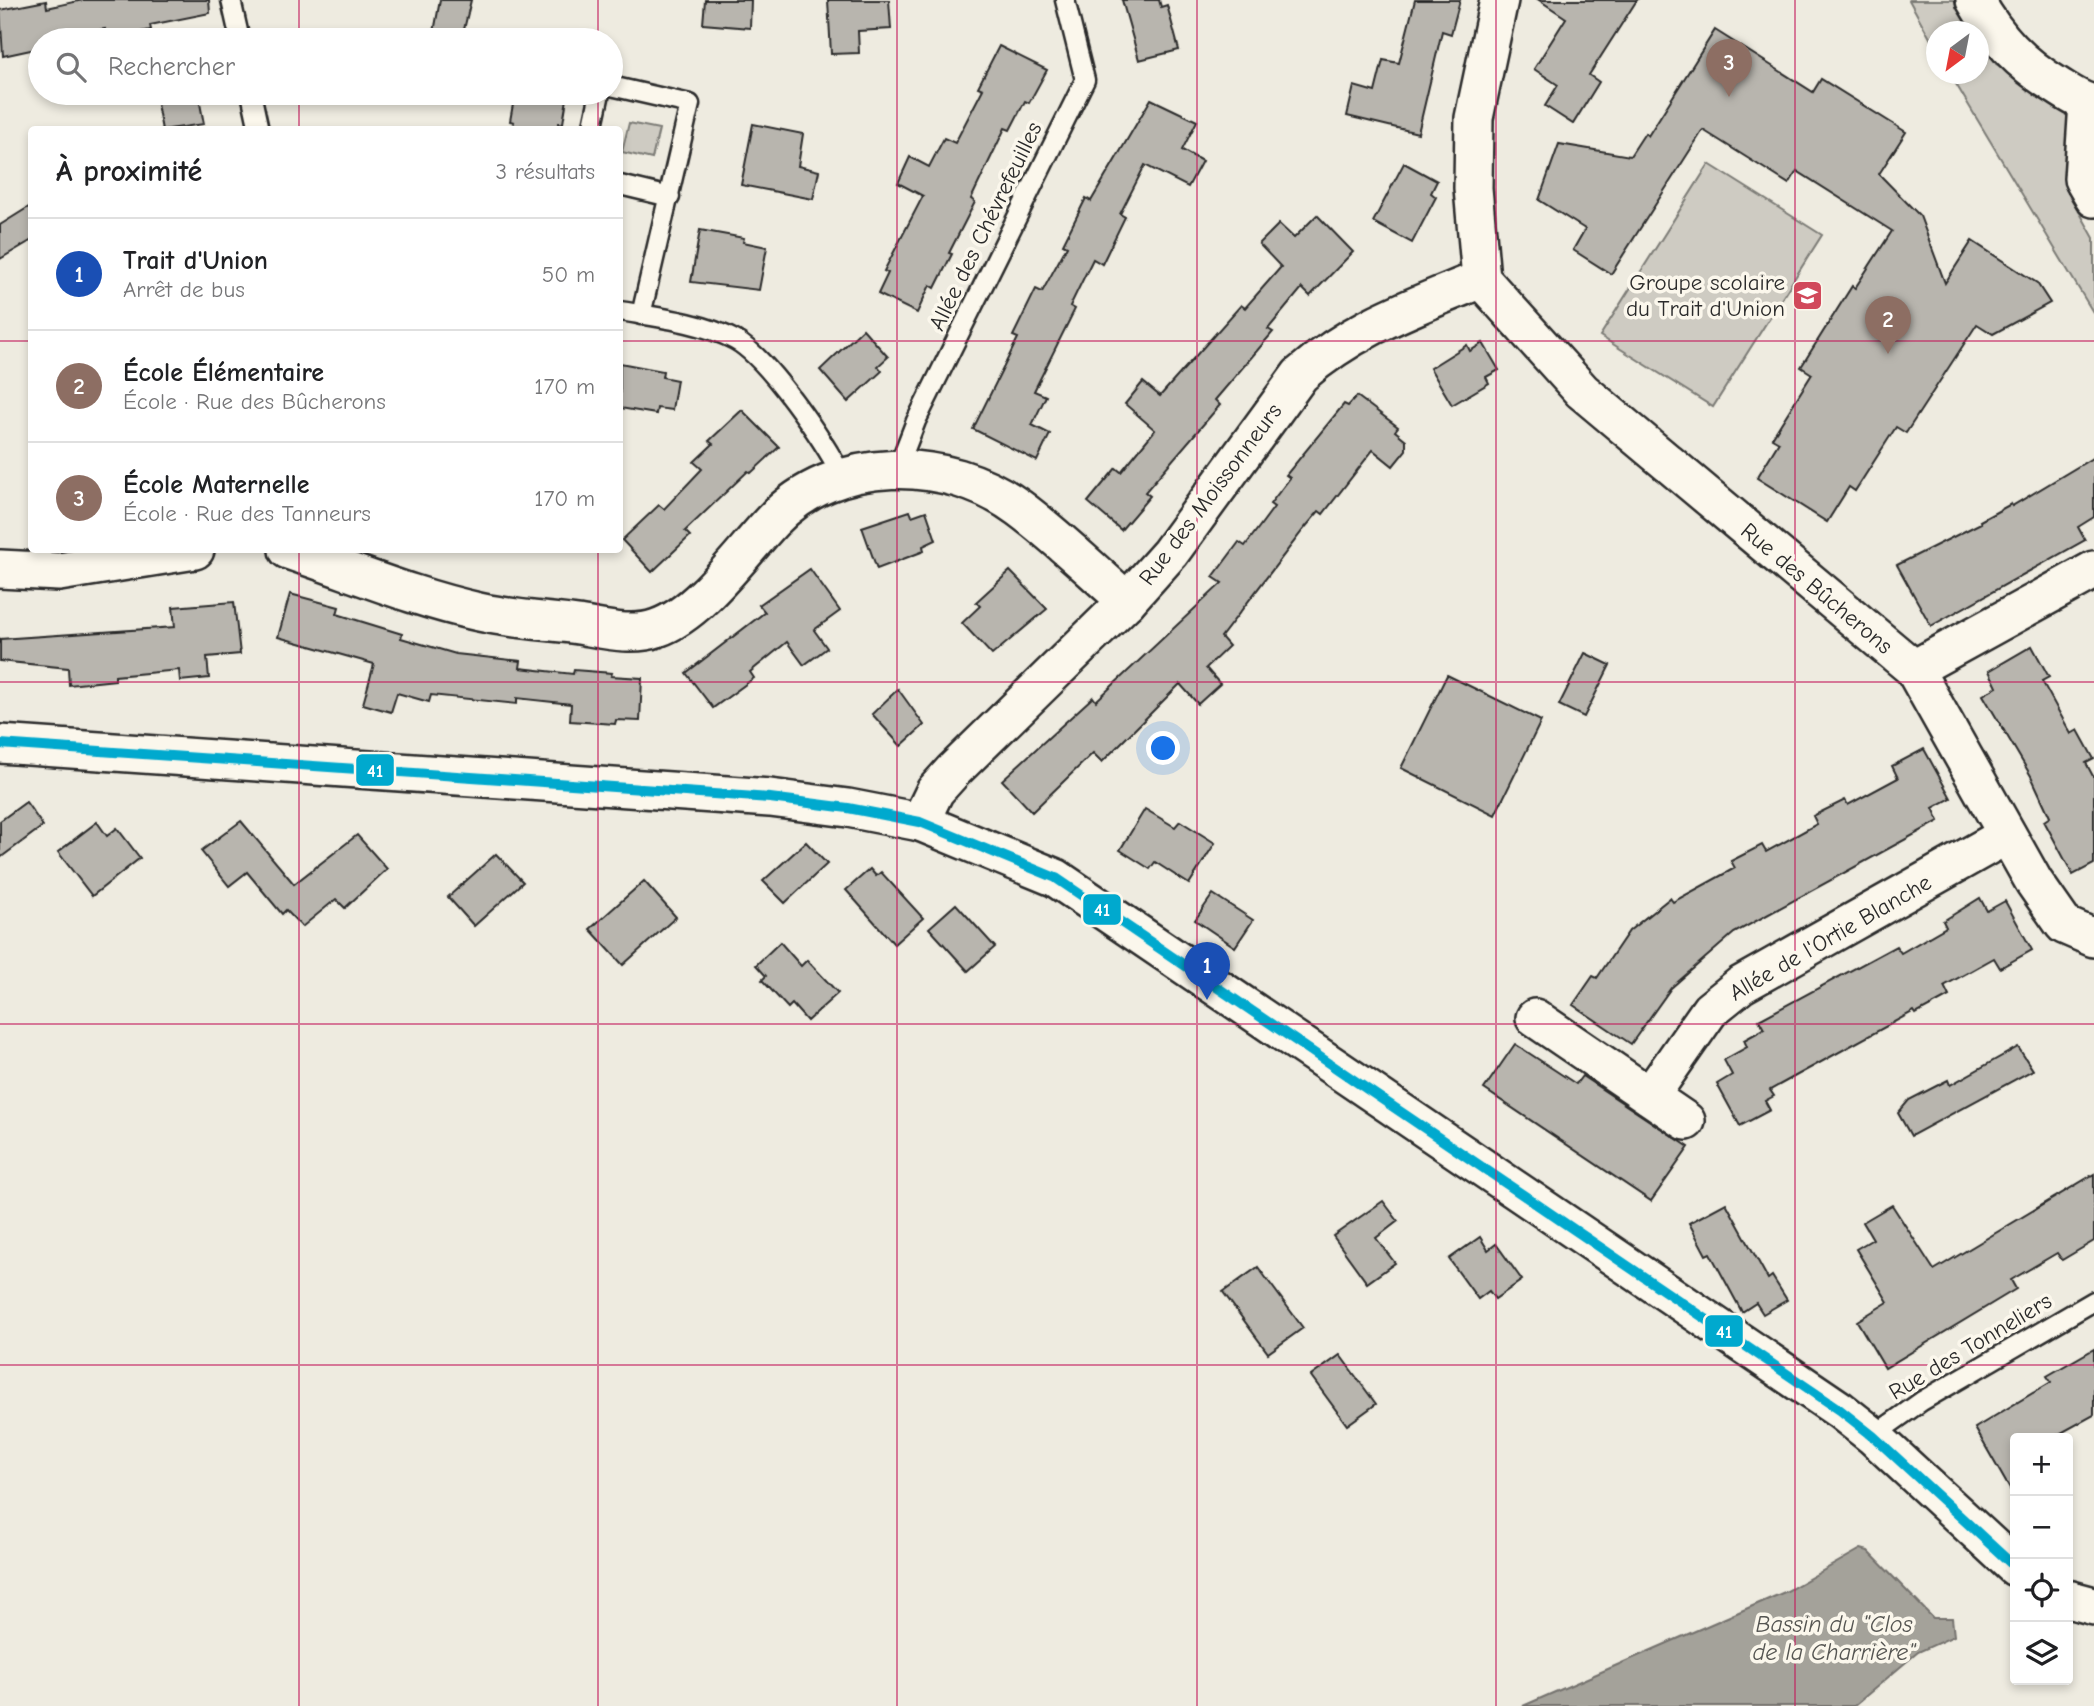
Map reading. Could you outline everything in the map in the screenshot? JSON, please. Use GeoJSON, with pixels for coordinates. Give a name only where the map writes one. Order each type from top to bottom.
{"type":"FeatureCollection","features":[{"type":"Feature","properties":{"kind":"street"},"geometry":{"type":"LineString","coordinates":[[1481,279],[1473,188],[1474,118],[1499,0]]}},
{"type":"Feature","properties":{"kind":"street"},"geometry":{"type":"LineString","coordinates":[[1975,0],[1990,26],[2015,56],[2040,76],[2091,104],[2083,179],[2094,198]]}},
{"type":"Feature","properties":{"kind":"street","name":"Rue des Moissonneurs"},"geometry":{"type":"LineString","coordinates":[[919,822],[935,791],[953,771],[1127,600],[1170,553],[1300,375],[1327,351],[1357,331],[1481,279]]}},
{"type":"Feature","properties":{"kind":"street","name":"Rue des Bûcherons"},"geometry":{"type":"LineString","coordinates":[[1481,279],[1582,391],[1914,669],[2034,882],[2064,925],[2094,938]]}},
{"type":"Feature","properties":{"kind":"street"},"geometry":{"type":"LineString","coordinates":[[297,553],[482,613],[629,632],[656,629],[680,617],[776,516],[808,492],[842,476],[897,470],[957,478],[987,489],[1018,507],[1127,600]]}},
{"type":"Feature","properties":{"kind":"street"},"geometry":{"type":"LineString","coordinates":[[0,569],[59,572],[176,553]]}},
{"type":"Feature","properties":{"kind":"street"},"geometry":{"type":"LineString","coordinates":[[1914,669],[2094,570]]}},
{"type":"Feature","properties":{"kind":"street"},"geometry":{"type":"LineString","coordinates":[[0,744],[744,796],[848,808],[919,822],[1056,878],[1746,1345],[1873,1437],[2010,1562]]}},
{"type":"Feature","properties":{"kind":"street","name":"Allée de l'Ortie Blanche"},"geometry":{"type":"LineString","coordinates":[[1650,1096],[1710,1010],[1741,985],[2007,835]]}},
{"type":"Feature","properties":{"kind":"street"},"geometry":{"type":"LineString","coordinates":[[1535,1018],[1686,1121]]}},
{"type":"Feature","properties":{"kind":"street"},"geometry":{"type":"LineString","coordinates":[[2073,1600],[2094,1606]]}},
{"type":"Feature","properties":{"kind":"lane"},"geometry":{"type":"LineString","coordinates":[[231,0],[237,28]]}},
{"type":"Feature","properties":{"kind":"lane","name":"Allée des Chévrefeuilles"},"geometry":{"type":"LineString","coordinates":[[897,470],[916,421],[1085,80],[1065,0]]}},
{"type":"Feature","properties":{"kind":"lane"},"geometry":{"type":"LineString","coordinates":[[623,89],[690,104],[641,314]]}},
{"type":"Feature","properties":{"kind":"lane"},"geometry":{"type":"LineString","coordinates":[[254,105],[258,126]]}},
{"type":"Feature","properties":{"kind":"lane"},"geometry":{"type":"LineString","coordinates":[[593,126],[597,105]]}},
{"type":"Feature","properties":{"kind":"lane"},"geometry":{"type":"LineString","coordinates":[[623,187],[670,197]]}},
{"type":"Feature","properties":{"kind":"lane"},"geometry":{"type":"LineString","coordinates":[[623,311],[718,332],[737,341],[754,354],[822,439],[842,476]]}},
{"type":"Feature","properties":{"kind":"lane","name":"Rue des Tonneliers"},"geometry":{"type":"LineString","coordinates":[[1873,1437],[1922,1401],[2094,1301]]}},
{"type":"Feature","properties":{"kind":"shaded area"},"geometry":{"type":"Polygon","coordinates":[[[1909,0],[1960,0],[1972,21],[1926,21],[1926,31],[1909,0]]]}},
{"type":"Feature","properties":{"kind":"shaded area"},"geometry":{"type":"Polygon","coordinates":[[[1989,51],[1996,64],[2071,105],[2066,188],[2094,238],[2094,314],[1956,84],[1989,84],[1989,51]]]}},
{"type":"Feature","properties":{"kind":"shaded area"},"geometry":{"type":"Polygon","coordinates":[[[629,123],[659,129],[652,159],[623,152],[629,123]]]}},
{"type":"Feature","properties":{"kind":"shaded area"},"geometry":{"type":"Polygon","coordinates":[[[1709,164],[1822,235],[1713,407],[1600,336],[1709,164]]]}},
{"type":"Feature","properties":{"kind":"water","name":"Bassin du \"Clos de la Charrière\""},"geometry":{"type":"Polygon","coordinates":[[[1861,1549],[1868,1551],[1933,1618],[1952,1618],[1954,1636],[1918,1652],[1854,1706],[1523,1706],[1787,1591],[1861,1549]]]}},
{"type":"Feature","properties":{"kind":"building"},"geometry":{"type":"Polygon","coordinates":[[[83,0],[209,0],[210,13],[150,25],[151,28],[28,28],[28,51],[3,56],[0,10],[46,1],[47,8],[83,0]]]}},
{"type":"Feature","properties":{"kind":"building"},"geometry":{"type":"Polygon","coordinates":[[[440,0],[471,0],[464,28],[435,28],[440,0]]]}},
{"type":"Feature","properties":{"kind":"building"},"geometry":{"type":"Polygon","coordinates":[[[705,0],[751,0],[750,28],[703,24],[705,0]]]}},
{"type":"Feature","properties":{"kind":"building"},"geometry":{"type":"Polygon","coordinates":[[[828,0],[889,0],[891,29],[858,31],[859,53],[831,54],[828,0]]]}},
{"type":"Feature","properties":{"kind":"building"},"geometry":{"type":"Polygon","coordinates":[[[1122,0],[1159,0],[1161,7],[1167,5],[1179,50],[1139,60],[1122,0]]]}},
{"type":"Feature","properties":{"kind":"building"},"geometry":{"type":"Polygon","coordinates":[[[1415,0],[1460,0],[1451,34],[1442,31],[1418,133],[1347,116],[1354,86],[1375,92],[1383,60],[1399,63],[1415,0]]]}},
{"type":"Feature","properties":{"kind":"building"},"geometry":{"type":"Polygon","coordinates":[[[1539,0],[1637,0],[1589,75],[1599,82],[1573,124],[1545,106],[1558,85],[1534,69],[1566,18],[1539,0]]]}},
{"type":"Feature","properties":{"kind":"building"},"geometry":{"type":"Polygon","coordinates":[[[1715,30],[1813,92],[1821,79],[1906,132],[1879,174],[1920,216],[1945,283],[1972,241],[2037,283],[2050,303],[1993,334],[1977,324],[1906,433],[1896,427],[1855,491],[1849,487],[1827,522],[1757,478],[1779,442],[1772,438],[1812,374],[1801,367],[1852,286],[1855,288],[1892,231],[1797,171],[1789,184],[1703,130],[1611,274],[1573,250],[1585,229],[1539,200],[1559,144],[1630,156],[1645,133],[1648,136],[1715,30]]]}},
{"type":"Feature","properties":{"kind":"building"},"geometry":{"type":"Polygon","coordinates":[[[999,46],[1047,70],[1029,103],[1025,101],[1010,130],[1005,128],[971,199],[975,202],[949,253],[952,254],[935,288],[930,285],[917,313],[878,294],[888,273],[884,271],[923,196],[898,183],[910,157],[929,167],[944,138],[955,143],[983,89],[978,87],[999,46]]]}},
{"type":"Feature","properties":{"kind":"building"},"geometry":{"type":"Polygon","coordinates":[[[1151,99],[1197,121],[1182,150],[1202,161],[1188,187],[1145,165],[1120,214],[1125,217],[1102,264],[1093,259],[1070,306],[1075,309],[1034,391],[1046,396],[1032,425],[1050,434],[1037,461],[973,429],[1018,338],[1013,336],[1036,289],[1042,292],[1067,246],[1063,244],[1086,198],[1091,201],[1151,99]]]}},
{"type":"Feature","properties":{"kind":"building"},"geometry":{"type":"Polygon","coordinates":[[[157,105],[200,105],[204,124],[161,126],[157,105]]]}},
{"type":"Feature","properties":{"kind":"building"},"geometry":{"type":"Polygon","coordinates":[[[513,105],[566,105],[563,123],[559,123],[559,126],[513,126],[514,122],[510,121],[513,105]]]}},
{"type":"Feature","properties":{"kind":"building"},"geometry":{"type":"Polygon","coordinates":[[[753,124],[803,134],[798,166],[819,171],[813,199],[741,185],[753,124]]]}},
{"type":"Feature","properties":{"kind":"building"},"geometry":{"type":"Polygon","coordinates":[[[1404,163],[1437,181],[1431,193],[1436,197],[1412,243],[1373,222],[1404,163]]]}},
{"type":"Feature","properties":{"kind":"building"},"geometry":{"type":"Polygon","coordinates":[[[28,208],[28,242],[0,259],[0,225],[28,208]]]}},
{"type":"Feature","properties":{"kind":"building"},"geometry":{"type":"Polygon","coordinates":[[[1317,215],[1353,252],[1310,296],[1302,288],[1268,329],[1273,332],[1215,400],[1220,405],[1145,492],[1150,496],[1121,530],[1088,502],[1116,468],[1121,472],[1155,430],[1125,404],[1143,382],[1160,396],[1241,305],[1245,308],[1281,267],[1259,244],[1279,224],[1294,238],[1317,215]]]}},
{"type":"Feature","properties":{"kind":"building"},"geometry":{"type":"Polygon","coordinates":[[[700,230],[744,238],[743,242],[767,247],[759,290],[691,282],[700,230]]]}},
{"type":"Feature","properties":{"kind":"building"},"geometry":{"type":"Polygon","coordinates":[[[863,329],[888,357],[878,366],[882,371],[848,402],[820,370],[863,329]]]}},
{"type":"Feature","properties":{"kind":"building"},"geometry":{"type":"Polygon","coordinates":[[[1483,343],[1499,370],[1486,377],[1489,383],[1452,405],[1430,368],[1467,345],[1470,351],[1483,343]]]}},
{"type":"Feature","properties":{"kind":"building"},"geometry":{"type":"Polygon","coordinates":[[[623,364],[663,371],[662,377],[677,380],[672,410],[657,408],[656,414],[623,408],[623,364]]]}},
{"type":"Feature","properties":{"kind":"building"},"geometry":{"type":"Polygon","coordinates":[[[1357,396],[1398,427],[1395,431],[1406,440],[1406,450],[1393,466],[1373,450],[1323,514],[1319,511],[1303,530],[1221,637],[1229,646],[1206,668],[1220,684],[1198,704],[1180,684],[1102,762],[1093,753],[1032,812],[1002,780],[1093,697],[1096,701],[1222,583],[1213,577],[1239,542],[1245,546],[1274,507],[1270,504],[1290,478],[1286,475],[1344,404],[1348,406],[1357,396]]]}},
{"type":"Feature","properties":{"kind":"building"},"geometry":{"type":"Polygon","coordinates":[[[742,410],[779,447],[751,473],[748,471],[685,531],[690,536],[652,572],[623,539],[659,505],[664,509],[702,469],[694,462],[713,444],[709,441],[742,410]]]}},
{"type":"Feature","properties":{"kind":"building"},"geometry":{"type":"Polygon","coordinates":[[[2094,457],[2094,517],[2078,527],[2085,540],[1931,626],[1897,565],[1981,523],[1980,521],[2011,504],[2012,506],[2094,457]]]}},
{"type":"Feature","properties":{"kind":"building"},"geometry":{"type":"Polygon","coordinates":[[[910,511],[912,516],[926,511],[936,540],[923,546],[924,551],[877,569],[862,527],[910,511]]]}},
{"type":"Feature","properties":{"kind":"building"},"geometry":{"type":"Polygon","coordinates":[[[810,569],[840,611],[814,630],[827,648],[804,665],[787,642],[750,672],[754,678],[713,708],[686,673],[765,612],[759,605],[810,569]]]}},
{"type":"Feature","properties":{"kind":"building"},"geometry":{"type":"Polygon","coordinates":[[[1010,571],[1047,609],[992,655],[962,623],[980,606],[976,602],[1010,571]]]}},
{"type":"Feature","properties":{"kind":"building"},"geometry":{"type":"Polygon","coordinates":[[[290,594],[339,607],[337,614],[402,634],[401,638],[456,654],[521,661],[520,668],[573,674],[574,670],[612,673],[611,676],[642,678],[640,721],[616,720],[615,724],[570,721],[571,704],[517,698],[517,704],[431,695],[429,702],[397,693],[391,712],[363,704],[374,664],[278,637],[290,594]]]}},
{"type":"Feature","properties":{"kind":"building"},"geometry":{"type":"Polygon","coordinates":[[[234,602],[240,654],[207,657],[209,678],[180,681],[179,670],[115,676],[115,680],[69,685],[68,668],[0,661],[0,639],[175,627],[173,607],[234,602]]]}},
{"type":"Feature","properties":{"kind":"building"},"geometry":{"type":"Polygon","coordinates":[[[2032,646],[2049,677],[2042,681],[2071,734],[2078,730],[2094,759],[2086,763],[2094,778],[2094,864],[2073,875],[2044,821],[2050,817],[2031,776],[1983,695],[1997,687],[1989,671],[2032,646]]]}},
{"type":"Feature","properties":{"kind":"building"},"geometry":{"type":"Polygon","coordinates":[[[1585,653],[1610,665],[1584,717],[1559,705],[1585,653]]]}},
{"type":"Feature","properties":{"kind":"building"},"geometry":{"type":"Polygon","coordinates":[[[1447,675],[1541,721],[1495,815],[1401,768],[1447,675]]]}},
{"type":"Feature","properties":{"kind":"building"},"geometry":{"type":"Polygon","coordinates":[[[898,689],[924,725],[901,746],[872,714],[898,689]]]}},
{"type":"Feature","properties":{"kind":"building"},"geometry":{"type":"Polygon","coordinates":[[[1924,749],[1951,798],[1933,808],[1939,821],[1734,933],[1671,988],[1631,1044],[1573,1005],[1593,976],[1597,978],[1629,931],[1670,898],[1673,902],[1735,868],[1731,861],[1762,845],[1766,852],[1817,824],[1813,816],[1845,800],[1848,805],[1898,778],[1892,766],[1924,749]]]}},
{"type":"Feature","properties":{"kind":"building"},"geometry":{"type":"Polygon","coordinates":[[[26,802],[43,826],[0,858],[0,821],[26,802]]]}},
{"type":"Feature","properties":{"kind":"building"},"geometry":{"type":"Polygon","coordinates":[[[1145,809],[1175,827],[1180,821],[1215,843],[1189,884],[1155,862],[1150,869],[1120,850],[1145,809]]]}},
{"type":"Feature","properties":{"kind":"building"},"geometry":{"type":"Polygon","coordinates":[[[241,821],[294,884],[357,835],[387,869],[345,908],[336,899],[302,927],[286,910],[282,914],[247,872],[229,886],[201,851],[241,821]]]}},
{"type":"Feature","properties":{"kind":"building"},"geometry":{"type":"Polygon","coordinates":[[[97,822],[107,836],[117,828],[140,858],[92,896],[58,852],[97,822]]]}},
{"type":"Feature","properties":{"kind":"building"},"geometry":{"type":"Polygon","coordinates":[[[806,842],[827,864],[785,903],[763,881],[806,842]]]}},
{"type":"Feature","properties":{"kind":"building"},"geometry":{"type":"Polygon","coordinates":[[[496,854],[523,882],[474,926],[448,897],[496,854]]]}},
{"type":"Feature","properties":{"kind":"building"},"geometry":{"type":"Polygon","coordinates":[[[870,869],[876,876],[881,872],[923,918],[894,944],[846,890],[870,869]]]}},
{"type":"Feature","properties":{"kind":"building"},"geometry":{"type":"Polygon","coordinates":[[[644,881],[676,917],[623,965],[590,929],[644,881]]]}},
{"type":"Feature","properties":{"kind":"building"},"geometry":{"type":"Polygon","coordinates":[[[1213,894],[1253,920],[1235,947],[1195,920],[1213,894]]]}},
{"type":"Feature","properties":{"kind":"building"},"geometry":{"type":"Polygon","coordinates":[[[1980,898],[1987,911],[2005,901],[2032,950],[2000,968],[1994,958],[1944,986],[1949,996],[1916,1014],[1914,1011],[1770,1090],[1774,1096],[1765,1101],[1770,1110],[1740,1126],[1717,1084],[1732,1075],[1724,1060],[1747,1047],[1744,1040],[1764,1029],[1759,1020],[1896,946],[1901,953],[1946,927],[1943,921],[1980,898]]]}},
{"type":"Feature","properties":{"kind":"building"},"geometry":{"type":"Polygon","coordinates":[[[956,904],[995,947],[968,971],[929,928],[956,904]]]}},
{"type":"Feature","properties":{"kind":"building"},"geometry":{"type":"Polygon","coordinates":[[[780,942],[801,966],[807,960],[838,993],[807,1021],[792,1004],[788,1008],[762,980],[766,976],[756,965],[780,942]]]}},
{"type":"Feature","properties":{"kind":"building"},"geometry":{"type":"Polygon","coordinates":[[[1515,1044],[1576,1084],[1582,1076],[1689,1147],[1651,1201],[1484,1089],[1515,1044]]]}},
{"type":"Feature","properties":{"kind":"building"},"geometry":{"type":"Polygon","coordinates":[[[2018,1047],[2033,1070],[1911,1136],[1898,1113],[1909,1100],[1948,1080],[1950,1085],[2018,1047]]]}},
{"type":"Feature","properties":{"kind":"building"},"geometry":{"type":"Polygon","coordinates":[[[2094,1174],[2094,1241],[2062,1260],[2057,1253],[2011,1280],[2016,1289],[1885,1368],[1857,1321],[1888,1302],[1856,1249],[1873,1239],[1863,1222],[1892,1205],[1934,1270],[2094,1174]]]}},
{"type":"Feature","properties":{"kind":"building"},"geometry":{"type":"Polygon","coordinates":[[[1383,1201],[1398,1221],[1376,1238],[1395,1263],[1367,1283],[1333,1236],[1383,1201]]]}},
{"type":"Feature","properties":{"kind":"building"},"geometry":{"type":"Polygon","coordinates":[[[1726,1203],[1768,1279],[1772,1276],[1787,1300],[1763,1314],[1756,1303],[1742,1312],[1710,1253],[1706,1255],[1689,1223],[1726,1203]]]}},
{"type":"Feature","properties":{"kind":"building"},"geometry":{"type":"Polygon","coordinates":[[[1480,1237],[1488,1250],[1496,1244],[1522,1280],[1495,1299],[1489,1291],[1478,1299],[1449,1259],[1480,1237]]]}},
{"type":"Feature","properties":{"kind":"building"},"geometry":{"type":"Polygon","coordinates":[[[1258,1267],[1303,1328],[1268,1353],[1223,1292],[1258,1267]]]}},
{"type":"Feature","properties":{"kind":"building"},"geometry":{"type":"Polygon","coordinates":[[[2094,1349],[2094,1415],[2061,1433],[2010,1433],[2010,1489],[1975,1428],[2051,1382],[2047,1376],[2094,1349]]]}},
{"type":"Feature","properties":{"kind":"building"},"geometry":{"type":"Polygon","coordinates":[[[1340,1355],[1376,1404],[1347,1425],[1311,1376],[1340,1355]]]}},
{"type":"Feature","properties":{"kind":"transit line","name":"41"},"geometry":{"type":"LineString","coordinates":[[0,744],[770,798],[848,808],[920,822],[1056,878],[1840,1410],[1873,1436],[2010,1562]]}},
{"type":"Feature","properties":{"kind":"place","name":"École Maternelle"},"geometry":{"type":"Point","coordinates":[1729,97]}},
{"type":"Feature","properties":{"kind":"place","name":"Groupe scolaire du Trait d'Union"},"geometry":{"type":"Point","coordinates":[1808,295]}},
{"type":"Feature","properties":{"kind":"place","name":"École Élémentaire"},"geometry":{"type":"Point","coordinates":[1888,354]}},
{"type":"Feature","properties":{"kind":"place","name":"Trait d'Union"},"geometry":{"type":"Point","coordinates":[1207,1000]}}]}
